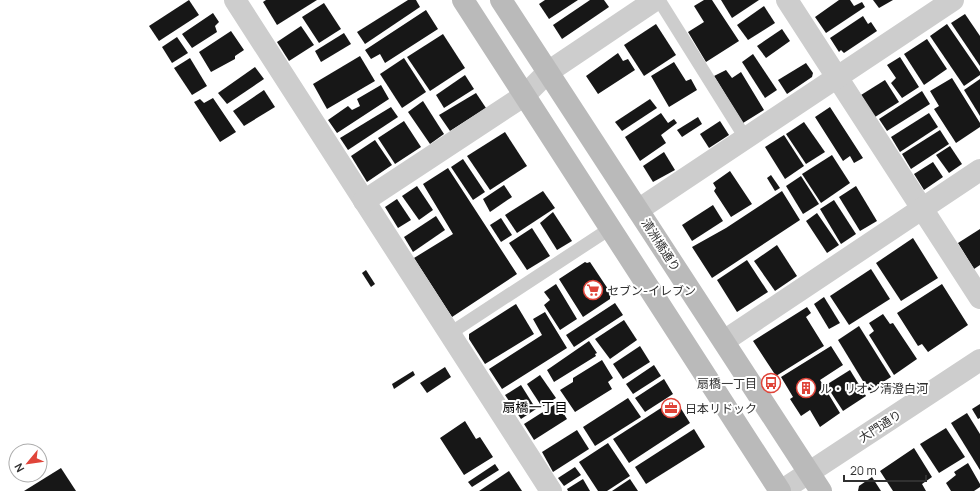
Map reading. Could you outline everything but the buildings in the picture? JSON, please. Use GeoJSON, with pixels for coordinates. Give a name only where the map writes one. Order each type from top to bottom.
{"type":"FeatureCollection","features":[{"type":"Feature","properties":{"kind":"main road"},"geometry":{"type":"LineString","coordinates":[[463,0],[780,491]]}},
{"type":"Feature","properties":{"kind":"main road","name":"清洲橋通り"},"geometry":{"type":"LineString","coordinates":[[501,0],[821,491]]}},
{"type":"Feature","properties":{"kind":"street"},"geometry":{"type":"LineString","coordinates":[[234,0],[551,491]]}},
{"type":"Feature","properties":{"kind":"street"},"geometry":{"type":"LineString","coordinates":[[364,201],[525,95],[548,72],[655,0]]}},
{"type":"Feature","properties":{"kind":"street"},"geometry":{"type":"LineString","coordinates":[[787,0],[980,298]]}},
{"type":"Feature","properties":{"kind":"street"},"geometry":{"type":"LineString","coordinates":[[638,210],[953,0]]}},
{"type":"Feature","properties":{"kind":"street"},"geometry":{"type":"LineString","coordinates":[[724,341],[980,170]]}},
{"type":"Feature","properties":{"kind":"street","name":"大門通り"},"geometry":{"type":"LineString","coordinates":[[780,491],[980,360]]}},
{"type":"Feature","properties":{"kind":"lane"},"geometry":{"type":"LineString","coordinates":[[659,0],[746,139]]}},
{"type":"Feature","properties":{"kind":"lane"},"geometry":{"type":"LineString","coordinates":[[450,334],[611,228]]}},
{"type":"Feature","properties":{"kind":"place","name":"セブン-イレブン"},"geometry":{"type":"Point","coordinates":[593,290]}},
{"type":"Feature","properties":{"kind":"place","name":"扇橋一丁目"},"geometry":{"type":"Point","coordinates":[771,383]}},
{"type":"Feature","properties":{"kind":"place","name":"ル・リオン清澄白河"},"geometry":{"type":"Point","coordinates":[806,388]}},
{"type":"Feature","properties":{"kind":"place","name":"日本リドック"},"geometry":{"type":"Point","coordinates":[671,408]}},
{"type":"Feature","properties":{"kind":"district","name":"扇橋一丁目"},"geometry":{"type":"Point","coordinates":[535,407]}}]}
